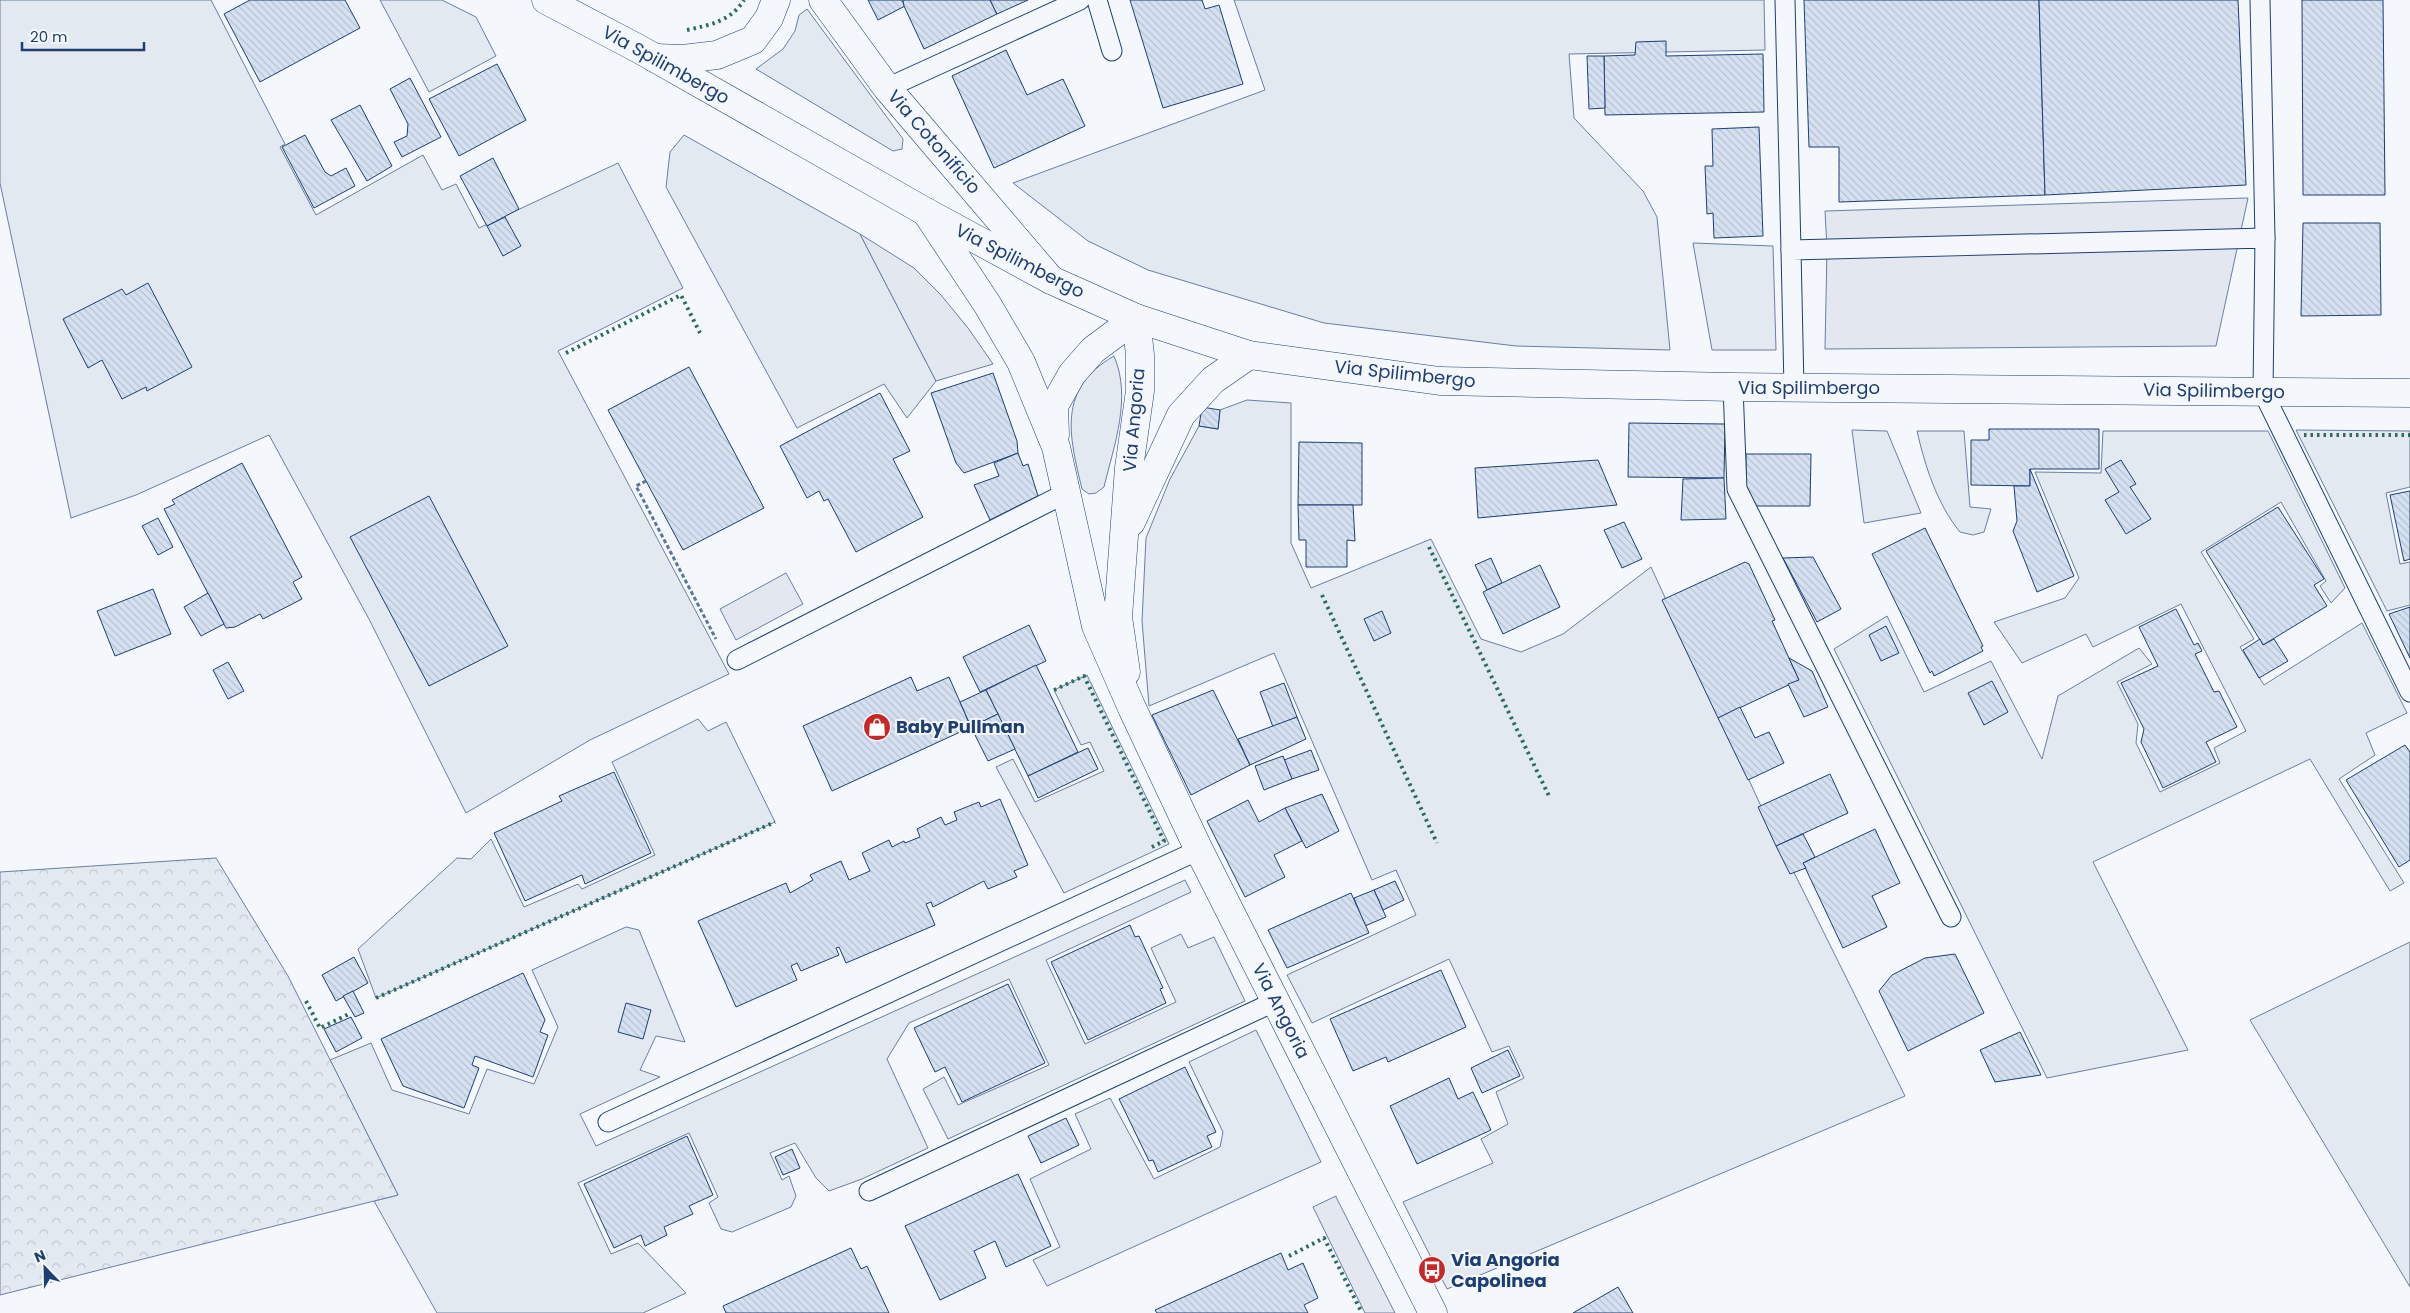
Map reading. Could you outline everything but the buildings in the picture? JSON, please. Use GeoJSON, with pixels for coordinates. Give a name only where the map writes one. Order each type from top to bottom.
{"type":"FeatureCollection","features":[{"type":"Feature","properties":{"kind":"street","name":"Via Spilimbergo"},"geometry":{"type":"LineString","coordinates":[[546,0],[655,58],[926,212],[1051,280],[1136,318],[1249,355],[1440,382],[1794,388],[2410,393]]}},
{"type":"Feature","properties":{"kind":"street"},"geometry":{"type":"LineString","coordinates":[[655,58],[683,59],[717,55],[754,40],[769,18],[776,0]]}},
{"type":"Feature","properties":{"kind":"street","name":"Via Cotonificio"},"geometry":{"type":"LineString","coordinates":[[823,0],[887,88],[1051,280]]}},
{"type":"Feature","properties":{"kind":"street","name":"Via Angoria"},"geometry":{"type":"LineString","coordinates":[[926,212],[987,304],[1021,362],[1056,447]]}},
{"type":"Feature","properties":{"kind":"street","name":"Via Angoria"},"geometry":{"type":"LineString","coordinates":[[1136,318],[1093,350],[1072,374],[1054,406],[1056,447],[1096,626],[1132,708],[1199,850],[1433,1313]]}},
{"type":"Feature","properties":{"kind":"street","name":"Via Angoria"},"geometry":{"type":"LineString","coordinates":[[1132,708],[1118,617],[1126,534],[1129,468],[1140,391],[1140,354],[1136,318]]}},
{"type":"Feature","properties":{"kind":"street","name":"Via Angoria"},"geometry":{"type":"LineString","coordinates":[[1126,534],[1181,415],[1213,380],[1249,355]]}},
{"type":"Feature","properties":{"kind":"lane"},"geometry":{"type":"LineString","coordinates":[[887,88],[1080,0]]}},
{"type":"Feature","properties":{"kind":"lane"},"geometry":{"type":"LineString","coordinates":[[1097,0],[1112,51]]}},
{"type":"Feature","properties":{"kind":"lane"},"geometry":{"type":"LineString","coordinates":[[1785,0],[1794,388]]}},
{"type":"Feature","properties":{"kind":"lane"},"geometry":{"type":"LineString","coordinates":[[2260,0],[2265,238],[2263,392],[2410,692]]}},
{"type":"Feature","properties":{"kind":"lane"},"geometry":{"type":"LineString","coordinates":[[1791,250],[2265,238]]}},
{"type":"Feature","properties":{"kind":"lane"},"geometry":{"type":"LineString","coordinates":[[1733,387],[1737,489],[1951,917]]}},
{"type":"Feature","properties":{"kind":"lane"},"geometry":{"type":"LineString","coordinates":[[737,660],[1066,493]]}},
{"type":"Feature","properties":{"kind":"lane"},"geometry":{"type":"LineString","coordinates":[[608,1122],[1199,850]]}},
{"type":"Feature","properties":{"kind":"lane"},"geometry":{"type":"LineString","coordinates":[[869,1191],[1276,1001]]}},
{"type":"Feature","properties":{"kind":"path"},"geometry":{"type":"LineString","coordinates":[[646,481],[636,486],[722,650],[737,660]]}},
{"type":"Feature","properties":{"kind":"green space"},"geometry":{"type":"Polygon","coordinates":[[[0,0],[211,0],[285,144],[280,147],[316,215],[423,155],[442,190],[456,184],[479,228],[618,163],[683,288],[558,351],[729,674],[590,740],[466,813],[370,621],[269,435],[136,495],[71,518],[0,183],[0,0]]]}},
{"type":"Feature","properties":{"kind":"green space"},"geometry":{"type":"Polygon","coordinates":[[[380,0],[442,0],[476,17],[496,56],[429,92],[380,0]]]}},
{"type":"Feature","properties":{"kind":"green space"},"geometry":{"type":"Polygon","coordinates":[[[1234,0],[1764,0],[1765,50],[1569,54],[1574,118],[1643,191],[1657,217],[1670,350],[1516,346],[1324,323],[1148,270],[1088,241],[1013,183],[1265,90],[1234,0]]]}},
{"type":"Feature","properties":{"kind":"green space"},"geometry":{"type":"Polygon","coordinates":[[[807,9],[903,139],[902,149],[893,151],[756,69],[783,49],[795,31],[799,15],[807,9]]]}},
{"type":"Feature","properties":{"kind":"green space"},"geometry":{"type":"Polygon","coordinates":[[[684,135],[860,234],[936,381],[907,418],[884,384],[797,428],[666,187],[670,152],[684,135]]]}},
{"type":"Feature","properties":{"kind":"green space"},"geometry":{"type":"Polygon","coordinates":[[[1693,243],[1773,246],[1776,350],[1712,350],[1693,243]]]}},
{"type":"Feature","properties":{"kind":"green space"},"geometry":{"type":"Polygon","coordinates":[[[1114,356],[1121,388],[1120,422],[1104,487],[1096,493],[1089,494],[1082,489],[1071,432],[1075,398],[1083,383],[1096,369],[1114,356]]]}},
{"type":"Feature","properties":{"kind":"green space"},"geometry":{"type":"Polygon","coordinates":[[[1247,400],[1291,403],[1291,543],[1311,588],[1431,539],[1481,639],[1521,652],[1563,634],[1651,567],[1760,804],[1905,1096],[1447,1289],[1403,1202],[1493,1163],[1481,1139],[1508,1124],[1496,1092],[1524,1078],[1509,1046],[1492,1052],[1449,959],[1312,1023],[1287,975],[1416,915],[1396,870],[1372,880],[1274,653],[1149,706],[1142,621],[1146,538],[1170,479],[1199,426],[1218,429],[1220,410],[1247,400]]]}},
{"type":"Feature","properties":{"kind":"green space"},"geometry":{"type":"Polygon","coordinates":[[[1852,430],[1887,431],[1921,513],[1864,523],[1852,430]]]}},
{"type":"Feature","properties":{"kind":"green space"},"geometry":{"type":"Polygon","coordinates":[[[2296,430],[2410,431],[2410,487],[2386,493],[2400,564],[2410,562],[2410,605],[2387,611],[2296,430]]]}},
{"type":"Feature","properties":{"kind":"green space"},"geometry":{"type":"Polygon","coordinates":[[[1917,431],[1964,431],[1970,507],[1991,509],[1984,532],[1973,535],[1960,532],[1952,521],[1938,497],[1924,458],[1917,431]]]}},
{"type":"Feature","properties":{"kind":"green space"},"geometry":{"type":"Polygon","coordinates":[[[2103,431],[2268,431],[2345,588],[2331,603],[2320,586],[2326,581],[2281,502],[2201,552],[2254,639],[2240,647],[2264,685],[2362,623],[2407,713],[2366,733],[2375,755],[2339,779],[2404,883],[2390,891],[2310,759],[2093,862],[2188,1050],[2047,1078],[1834,649],[1887,616],[1924,692],[1991,661],[2042,759],[2058,696],[2139,648],[2152,664],[2117,682],[2138,724],[2136,743],[2160,792],[2220,763],[2214,748],[2246,731],[2181,604],[2093,647],[2086,634],[2022,663],[1994,622],[2065,598],[2079,578],[2035,472],[2101,473],[2103,431]]]}},
{"type":"Feature","properties":{"kind":"green space"},"geometry":{"type":"Polygon","coordinates":[[[1087,675],[1169,844],[1064,893],[996,767],[1013,759],[1035,802],[1104,771],[1090,742],[1081,745],[1054,690],[1087,675]]]}},
{"type":"Feature","properties":{"kind":"green space"},"geometry":{"type":"Polygon","coordinates":[[[698,719],[708,731],[726,722],[775,822],[376,998],[358,949],[457,858],[471,859],[491,839],[524,907],[578,884],[582,889],[655,855],[612,762],[698,719]]]}},
{"type":"Feature","properties":{"kind":"green space"},"geometry":{"type":"Polygon","coordinates":[[[216,858],[288,976],[398,1195],[0,1295],[0,872],[216,858]]]}},
{"type":"Feature","properties":{"kind":"green space"},"geometry":{"type":"Polygon","coordinates":[[[1185,880],[1191,892],[1046,960],[1085,1044],[1176,1002],[1151,948],[1181,934],[1188,948],[1214,937],[1245,1001],[948,1139],[923,1089],[944,1077],[958,1105],[1049,1065],[1009,979],[909,1023],[887,1059],[928,1148],[862,1179],[829,1191],[816,1178],[795,1143],[770,1153],[782,1180],[789,1176],[796,1196],[791,1207],[732,1232],[721,1229],[709,1203],[718,1197],[689,1133],[578,1183],[611,1254],[638,1243],[686,1293],[643,1313],[437,1313],[374,1201],[398,1195],[330,1060],[371,1043],[392,1090],[469,1114],[487,1069],[534,1084],[558,1027],[532,970],[626,927],[639,930],[685,1042],[656,1036],[640,1070],[660,1077],[580,1114],[596,1146],[1185,880]]]}},
{"type":"Feature","properties":{"kind":"green space"},"geometry":{"type":"Polygon","coordinates":[[[2410,942],[2410,1287],[2250,1020],[2410,942]]]}},
{"type":"Feature","properties":{"kind":"green space"},"geometry":{"type":"Polygon","coordinates":[[[1256,1030],[1321,1162],[1047,1286],[1033,1260],[1060,1247],[1030,1179],[1091,1149],[1075,1114],[1110,1098],[1154,1179],[1220,1147],[1223,1132],[1189,1062],[1256,1030]]]}},
{"type":"Feature","properties":{"kind":"shaded area"},"geometry":{"type":"Polygon","coordinates":[[[2248,198],[2216,346],[1825,349],[1827,249],[1825,211],[2248,198]]]}},
{"type":"Feature","properties":{"kind":"shaded area"},"geometry":{"type":"Polygon","coordinates":[[[860,234],[914,268],[941,295],[968,328],[993,364],[936,381],[860,234]]]}},
{"type":"Feature","properties":{"kind":"shaded area"},"geometry":{"type":"Polygon","coordinates":[[[786,573],[803,604],[736,640],[720,609],[786,573]]]}},
{"type":"Feature","properties":{"kind":"shaded area"},"geometry":{"type":"Polygon","coordinates":[[[1336,1196],[1395,1313],[1365,1313],[1313,1207],[1336,1196]]]}},
{"type":"Feature","properties":{"kind":"hedge"},"geometry":{"type":"LineString","coordinates":[[687,30],[719,21],[733,13],[744,0]]}},
{"type":"Feature","properties":{"kind":"hedge"},"geometry":{"type":"LineString","coordinates":[[566,353],[681,295],[700,333]]}},
{"type":"Feature","properties":{"kind":"hedge"},"geometry":{"type":"LineString","coordinates":[[2304,435],[2410,435]]}},
{"type":"Feature","properties":{"kind":"hedge"},"geometry":{"type":"LineString","coordinates":[[1429,547],[1549,796]]}},
{"type":"Feature","properties":{"kind":"hedge"},"geometry":{"type":"LineString","coordinates":[[1322,595],[1437,843]]}},
{"type":"Feature","properties":{"kind":"hedge"},"geometry":{"type":"LineString","coordinates":[[1054,690],[1084,676],[1164,841],[1150,848]]}},
{"type":"Feature","properties":{"kind":"hedge"},"geometry":{"type":"LineString","coordinates":[[376,998],[775,822]]}},
{"type":"Feature","properties":{"kind":"hedge"},"geometry":{"type":"LineString","coordinates":[[306,1001],[320,1028],[349,1014]]}},
{"type":"Feature","properties":{"kind":"hedge"},"geometry":{"type":"LineString","coordinates":[[1289,1256],[1324,1238],[1362,1313]]}},
{"type":"Feature","properties":{"kind":"place","name":"Baby Pullman"},"geometry":{"type":"Point","coordinates":[877,727]}},
{"type":"Feature","properties":{"kind":"place","name":"Via Angoria Capolinea"},"geometry":{"type":"Point","coordinates":[1432,1270]}}]}
